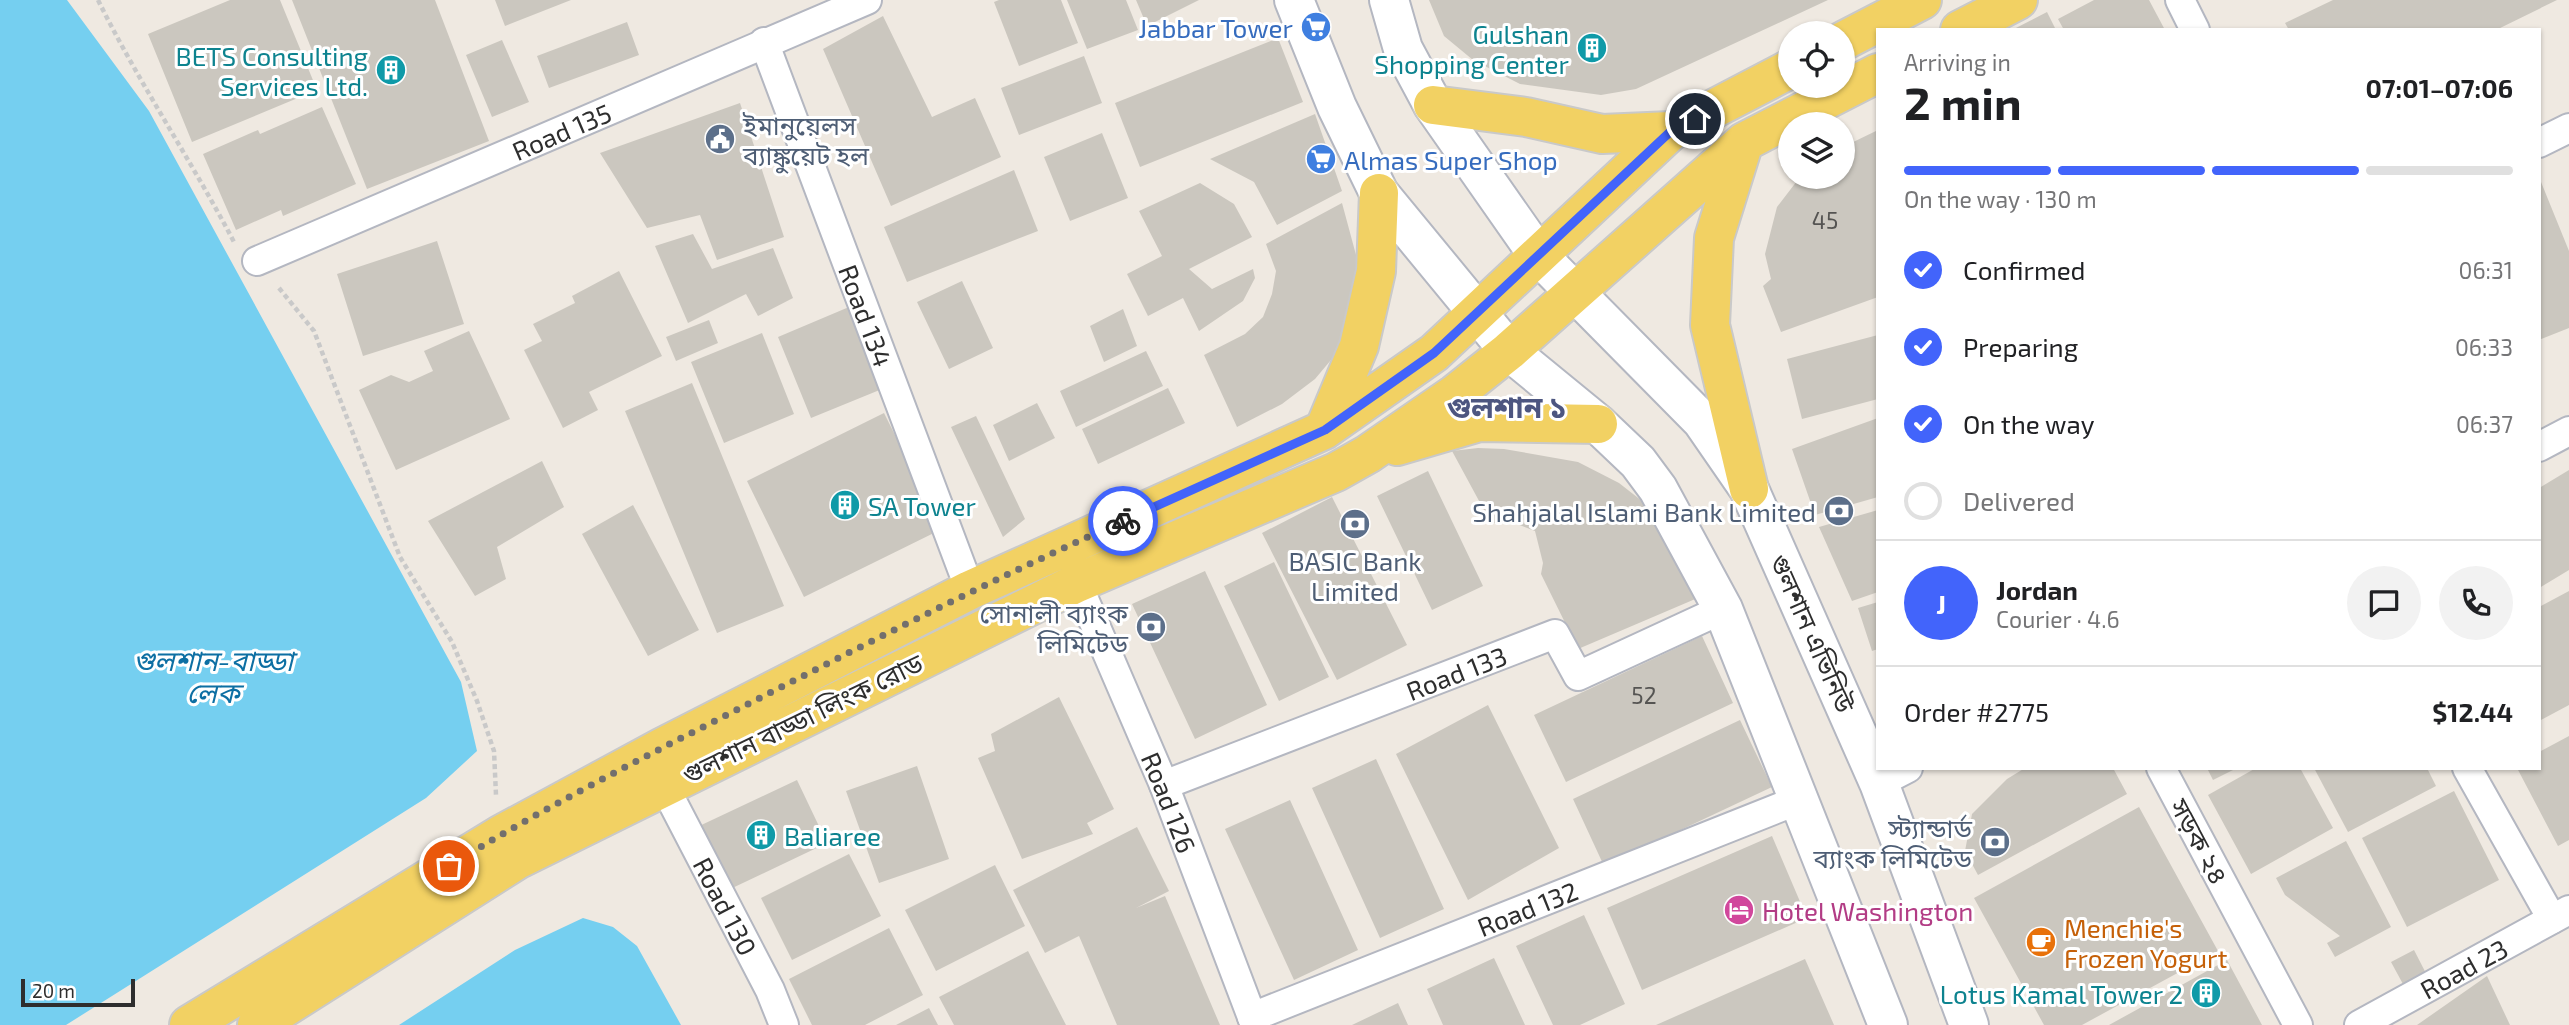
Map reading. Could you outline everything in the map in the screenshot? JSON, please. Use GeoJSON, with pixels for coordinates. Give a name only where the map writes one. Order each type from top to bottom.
{"type":"FeatureCollection","features":[{"type":"Feature","properties":{"kind":"main road"},"geometry":{"type":"LineString","coordinates":[[1294,0],[1337,107],[1379,193],[1509,351],[1598,424],[1638,463],[1658,489],[1723,610],[1801,799],[1888,1025]]}},
{"type":"Feature","properties":{"kind":"main road","name":"গুলশান এভিনিউ"},"geometry":{"type":"LineString","coordinates":[[1389,0],[1403,49],[1433,105],[1538,255],[1573,294],[1702,421],[1749,489],[1876,740]]}},
{"type":"Feature","properties":{"kind":"main road"},"geometry":{"type":"LineString","coordinates":[[1855,35],[1922,0]]}},
{"type":"Feature","properties":{"kind":"main road"},"geometry":{"type":"LineString","coordinates":[[1964,28],[2018,0]]}},
{"type":"Feature","properties":{"kind":"main road"},"geometry":{"type":"LineString","coordinates":[[1368,454],[1455,394],[1509,351],[1744,142],[1876,74]]}},
{"type":"Feature","properties":{"kind":"main road"},"geometry":{"type":"LineString","coordinates":[[1433,105],[1526,117],[1602,134],[1671,131],[1778,75]]}},
{"type":"Feature","properties":{"kind":"main road","name":"গুলশান বাড্ডা লিংক রোড"},"geometry":{"type":"LineString","coordinates":[[189,1025],[502,834],[970,590],[1325,430],[1434,353],[1671,131]]}},
{"type":"Feature","properties":{"kind":"main road"},"geometry":{"type":"LineString","coordinates":[[1744,142],[1714,238],[1710,325],[1749,489]]}},
{"type":"Feature","properties":{"kind":"main road"},"geometry":{"type":"LineString","coordinates":[[1325,430],[1359,346],[1376,271],[1379,193]]}},
{"type":"Feature","properties":{"kind":"main road"},"geometry":{"type":"LineString","coordinates":[[1368,454],[1479,422],[1598,424]]}},
{"type":"Feature","properties":{"kind":"main road","name":"গুলশান বাড্ডা লিংক রোড"},"geometry":{"type":"LineString","coordinates":[[257,1025],[517,860],[1077,583],[1336,472],[1368,454]]}},
{"type":"Feature","properties":{"kind":"main road","name":"গুলশান এভিনিউ"},"geometry":{"type":"LineString","coordinates":[[1894,776],[1969,1025]]}},
{"type":"Feature","properties":{"kind":"street","name":"Road 135"},"geometry":{"type":"LineString","coordinates":[[257,261],[867,0]]}},
{"type":"Feature","properties":{"kind":"street"},"geometry":{"type":"LineString","coordinates":[[2180,0],[2194,28]]}},
{"type":"Feature","properties":{"kind":"street","name":"Road 134"},"geometry":{"type":"LineString","coordinates":[[764,42],[970,590]]}},
{"type":"Feature","properties":{"kind":"street"},"geometry":{"type":"LineString","coordinates":[[2541,142],[2569,128]]}},
{"type":"Feature","properties":{"kind":"street"},"geometry":{"type":"LineString","coordinates":[[2541,446],[2569,431]]}},
{"type":"Feature","properties":{"kind":"street","name":"Road 126"},"geometry":{"type":"LineString","coordinates":[[1077,583],[1164,785],[1254,1021]]}},
{"type":"Feature","properties":{"kind":"street","name":"Road 133"},"geometry":{"type":"LineString","coordinates":[[1164,785],[1555,634],[1578,676],[1723,610]]}},
{"type":"Feature","properties":{"kind":"street","name":"সড়ক ২৪"},"geometry":{"type":"LineString","coordinates":[[2162,770],[2298,1025]]}},
{"type":"Feature","properties":{"kind":"street"},"geometry":{"type":"LineString","coordinates":[[2468,770],[2561,915]]}},
{"type":"Feature","properties":{"kind":"street"},"geometry":{"type":"LineString","coordinates":[[658,789],[767,1025]]}},
{"type":"Feature","properties":{"kind":"street","name":"Road 130"},"geometry":{"type":"LineString","coordinates":[[658,789],[770,990],[784,1025]]}},
{"type":"Feature","properties":{"kind":"street","name":"Road 132"},"geometry":{"type":"LineString","coordinates":[[1254,1021],[1801,799]]}},
{"type":"Feature","properties":{"kind":"street","name":"Road 23"},"geometry":{"type":"LineString","coordinates":[[2359,1025],[2561,915]]}},
{"type":"Feature","properties":{"kind":"path"},"geometry":{"type":"LineString","coordinates":[[98,0],[127,58],[207,192],[234,244],[257,261],[314,331],[400,557],[452,642],[472,689],[494,751],[502,834]]}},
{"type":"Feature","properties":{"kind":"water","name":"গুলশান-বাড্ডা লেক"},"geometry":{"type":"Polygon","coordinates":[[[0,0],[67,0],[149,111],[461,682],[477,751],[426,798],[66,1025],[0,1025],[0,0]]]}},
{"type":"Feature","properties":{"kind":"water"},"geometry":{"type":"Polygon","coordinates":[[[583,918],[613,927],[637,946],[681,1025],[399,1025],[515,950],[583,918]]]}},
{"type":"Feature","properties":{"kind":"building"},"geometry":{"type":"Polygon","coordinates":[[[230,0],[280,0],[317,90],[192,142],[148,34],[230,0]]]}},
{"type":"Feature","properties":{"kind":"building","name":"BETS Consulting Services Ltd."},"geometry":{"type":"Polygon","coordinates":[[[292,0],[435,0],[489,141],[367,189],[292,0]]]}},
{"type":"Feature","properties":{"kind":"building"},"geometry":{"type":"Polygon","coordinates":[[[495,0],[571,0],[505,26],[495,0]]]}},
{"type":"Feature","properties":{"kind":"building"},"geometry":{"type":"Polygon","coordinates":[[[1061,0],[1078,43],[1019,66],[994,2],[1061,0]]]}},
{"type":"Feature","properties":{"kind":"building"},"geometry":{"type":"Polygon","coordinates":[[[1067,0],[1126,0],[1138,30],[1087,49],[1067,0]]]}},
{"type":"Feature","properties":{"kind":"building"},"geometry":{"type":"Polygon","coordinates":[[[1136,0],[1199,0],[1147,26],[1136,0]]]}},
{"type":"Feature","properties":{"kind":"building","name":"Gulshan Shopping Center"},"geometry":{"type":"Polygon","coordinates":[[[1429,0],[1828,0],[1636,89],[1601,95],[1520,84],[1473,60],[1444,36],[1429,0]]]}},
{"type":"Feature","properties":{"kind":"building"},"geometry":{"type":"Polygon","coordinates":[[[2094,0],[2149,0],[2164,28],[2063,28],[2058,19],[2094,0]]]}},
{"type":"Feature","properties":{"kind":"building"},"geometry":{"type":"Polygon","coordinates":[[[2333,0],[2557,0],[2500,28],[2288,28],[2285,23],[2333,0]]]}},
{"type":"Feature","properties":{"kind":"building"},"geometry":{"type":"Polygon","coordinates":[[[2047,12],[2055,28],[2016,28],[2047,12]]]}},
{"type":"Feature","properties":{"kind":"building"},"geometry":{"type":"Polygon","coordinates":[[[883,16],[932,117],[975,98],[1001,157],[891,206],[823,49],[883,16]]]}},
{"type":"Feature","properties":{"kind":"building"},"geometry":{"type":"Polygon","coordinates":[[[627,22],[639,55],[549,88],[537,56],[627,22]]]}},
{"type":"Feature","properties":{"kind":"building"},"geometry":{"type":"Polygon","coordinates":[[[1278,38],[1303,102],[1140,167],[1115,103],[1278,38]]]}},
{"type":"Feature","properties":{"kind":"building"},"geometry":{"type":"Polygon","coordinates":[[[502,40],[529,102],[492,117],[466,55],[502,40]]]}},
{"type":"Feature","properties":{"kind":"building"},"geometry":{"type":"Polygon","coordinates":[[[1084,56],[1102,103],[1019,135],[1001,88],[1084,56]]]}},
{"type":"Feature","properties":{"kind":"building"},"geometry":{"type":"Polygon","coordinates":[[[740,103],[784,237],[717,260],[700,215],[647,228],[600,153],[740,103]]]}},
{"type":"Feature","properties":{"kind":"building"},"geometry":{"type":"Polygon","coordinates":[[[322,107],[356,184],[283,216],[281,210],[236,230],[203,154],[258,130],[260,134],[322,107]]]}},
{"type":"Feature","properties":{"kind":"building"},"geometry":{"type":"Polygon","coordinates":[[[1315,114],[1342,191],[1277,225],[1254,182],[1210,159],[1315,114]]]}},
{"type":"Feature","properties":{"kind":"building"},"geometry":{"type":"Polygon","coordinates":[[[1876,131],[1876,298],[1781,332],[1763,286],[1771,279],[1765,254],[1777,207],[1791,189],[1855,189],[1855,141],[1876,131]]]}},
{"type":"Feature","properties":{"kind":"building"},"geometry":{"type":"Polygon","coordinates":[[[1102,133],[1128,198],[1070,221],[1044,157],[1102,133]]]}},
{"type":"Feature","properties":{"kind":"building"},"geometry":{"type":"Polygon","coordinates":[[[1014,170],[1038,231],[907,282],[884,227],[1014,170]]]}},
{"type":"Feature","properties":{"kind":"building"},"geometry":{"type":"Polygon","coordinates":[[[2541,182],[2569,251],[2569,328],[2541,339],[2541,182]]]}},
{"type":"Feature","properties":{"kind":"building"},"geometry":{"type":"Polygon","coordinates":[[[1200,183],[1234,204],[1252,237],[1189,269],[1212,289],[1253,269],[1255,278],[1243,301],[1199,331],[1183,298],[1148,316],[1127,274],[1162,256],[1139,211],[1200,183]]]}},
{"type":"Feature","properties":{"kind":"building"},"geometry":{"type":"Polygon","coordinates":[[[1342,203],[1359,266],[1351,317],[1336,354],[1315,379],[1282,404],[1237,427],[1204,355],[1245,334],[1263,317],[1272,294],[1276,271],[1266,244],[1342,203]]]}},
{"type":"Feature","properties":{"kind":"building"},"geometry":{"type":"Polygon","coordinates":[[[693,234],[712,269],[773,248],[793,298],[758,316],[746,294],[688,323],[655,246],[693,234]]]}},
{"type":"Feature","properties":{"kind":"building"},"geometry":{"type":"Polygon","coordinates":[[[437,241],[464,324],[363,356],[337,274],[437,241]]]}},
{"type":"Feature","properties":{"kind":"building"},"geometry":{"type":"Polygon","coordinates":[[[619,271],[662,356],[589,392],[598,410],[563,428],[524,350],[542,341],[533,324],[575,303],[572,296],[619,271]]]}},
{"type":"Feature","properties":{"kind":"building"},"geometry":{"type":"Polygon","coordinates":[[[962,281],[993,348],[949,369],[917,302],[962,281]]]}},
{"type":"Feature","properties":{"kind":"building"},"geometry":{"type":"Polygon","coordinates":[[[849,307],[882,389],[811,418],[778,337],[849,307]]]}},
{"type":"Feature","properties":{"kind":"building"},"geometry":{"type":"Polygon","coordinates":[[[1123,309],[1137,346],[1104,362],[1090,326],[1123,309]]]}},
{"type":"Feature","properties":{"kind":"building"},"geometry":{"type":"Polygon","coordinates":[[[709,320],[718,343],[676,361],[666,337],[709,320]]]}},
{"type":"Feature","properties":{"kind":"building"},"geometry":{"type":"Polygon","coordinates":[[[469,331],[510,419],[396,470],[359,390],[391,375],[409,382],[433,371],[424,351],[469,331]]]}},
{"type":"Feature","properties":{"kind":"building"},"geometry":{"type":"Polygon","coordinates":[[[762,333],[794,414],[724,443],[691,362],[762,333]]]}},
{"type":"Feature","properties":{"kind":"building"},"geometry":{"type":"Polygon","coordinates":[[[1876,336],[1876,400],[1802,419],[1787,359],[1876,336]]]}},
{"type":"Feature","properties":{"kind":"building"},"geometry":{"type":"Polygon","coordinates":[[[1146,351],[1163,386],[1076,427],[1060,391],[1146,351]]]}},
{"type":"Feature","properties":{"kind":"building"},"geometry":{"type":"Polygon","coordinates":[[[692,383],[784,606],[717,633],[625,411],[692,383]]]}},
{"type":"Feature","properties":{"kind":"building"},"geometry":{"type":"Polygon","coordinates":[[[1168,388],[1185,423],[1098,464],[1082,429],[1168,388]]]}},
{"type":"Feature","properties":{"kind":"building"},"geometry":{"type":"Polygon","coordinates":[[[1037,403],[1055,438],[1009,461],[993,425],[1037,403]]]}},
{"type":"Feature","properties":{"kind":"building","name":"SA Tower"},"geometry":{"type":"Polygon","coordinates":[[[884,413],[942,529],[804,597],[747,481],[884,413]]]}},
{"type":"Feature","properties":{"kind":"building"},"geometry":{"type":"Polygon","coordinates":[[[976,416],[1025,519],[1003,537],[951,427],[976,416]]]}},
{"type":"Feature","properties":{"kind":"building"},"geometry":{"type":"Polygon","coordinates":[[[1876,419],[1876,498],[1815,515],[1792,449],[1876,419]]]}},
{"type":"Feature","properties":{"kind":"building"},"geometry":{"type":"Polygon","coordinates":[[[1504,449],[1578,462],[1619,483],[1651,508],[1707,594],[1578,649],[1541,574],[1543,563],[1535,531],[1517,524],[1491,523],[1452,451],[1504,449]]]}},
{"type":"Feature","properties":{"kind":"building"},"geometry":{"type":"Polygon","coordinates":[[[542,461],[564,507],[497,547],[506,579],[475,596],[428,521],[542,461]]]}},
{"type":"Feature","properties":{"kind":"building"},"geometry":{"type":"Polygon","coordinates":[[[2569,470],[2569,570],[2541,587],[2541,487],[2569,470]]]}},
{"type":"Feature","properties":{"kind":"building"},"geometry":{"type":"Polygon","coordinates":[[[1428,471],[1483,586],[1432,610],[1377,496],[1428,471]]]}},
{"type":"Feature","properties":{"kind":"building"},"geometry":{"type":"Polygon","coordinates":[[[1332,497],[1407,645],[1337,680],[1262,533],[1332,497]]]}},
{"type":"Feature","properties":{"kind":"building"},"geometry":{"type":"Polygon","coordinates":[[[633,505],[699,630],[648,656],[582,534],[633,505]]]}},
{"type":"Feature","properties":{"kind":"building"},"geometry":{"type":"Polygon","coordinates":[[[1876,511],[1876,593],[1852,601],[1819,527],[1876,511]]]}},
{"type":"Feature","properties":{"kind":"building"},"geometry":{"type":"Polygon","coordinates":[[[1274,562],[1329,677],[1279,701],[1224,586],[1274,562]]]}},
{"type":"Feature","properties":{"kind":"building"},"geometry":{"type":"Polygon","coordinates":[[[1205,571],[1267,705],[1195,739],[1132,604],[1205,571]]]}},
{"type":"Feature","properties":{"kind":"building"},"geometry":{"type":"Polygon","coordinates":[[[2569,591],[2569,705],[2541,720],[2541,606],[2569,591]]]}},
{"type":"Feature","properties":{"kind":"building"},"geometry":{"type":"Polygon","coordinates":[[[1876,603],[1876,650],[1872,651],[1858,608],[1876,603]]]}},
{"type":"Feature","properties":{"kind":"building"},"geometry":{"type":"Polygon","coordinates":[[[1702,636],[1733,703],[1566,782],[1534,715],[1702,636]]]}},
{"type":"Feature","properties":{"kind":"building"},"geometry":{"type":"Polygon","coordinates":[[[1059,697],[1114,809],[1087,823],[1093,834],[1022,859],[978,758],[995,751],[991,734],[1059,697]]]}},
{"type":"Feature","properties":{"kind":"building"},"geometry":{"type":"Polygon","coordinates":[[[1488,705],[1559,848],[1468,900],[1396,754],[1488,705]]]}},
{"type":"Feature","properties":{"kind":"building"},"geometry":{"type":"Polygon","coordinates":[[[1740,720],[1772,787],[1604,866],[1573,799],[1740,720]]]}},
{"type":"Feature","properties":{"kind":"building"},"geometry":{"type":"Polygon","coordinates":[[[2569,736],[2569,840],[2558,846],[2518,770],[2541,770],[2541,751],[2569,736]]]}},
{"type":"Feature","properties":{"kind":"building"},"geometry":{"type":"Polygon","coordinates":[[[1376,759],[1444,909],[1380,938],[1312,788],[1376,759]]]}},
{"type":"Feature","properties":{"kind":"building"},"geometry":{"type":"Polygon","coordinates":[[[917,766],[949,859],[879,883],[846,791],[917,766]]]}},
{"type":"Feature","properties":{"kind":"building"},"geometry":{"type":"Polygon","coordinates":[[[2022,770],[2114,770],[2127,794],[1978,875],[1965,851],[1972,814],[2007,779],[2022,770]]]}},
{"type":"Feature","properties":{"kind":"building"},"geometry":{"type":"Polygon","coordinates":[[[2208,770],[2233,770],[2213,780],[2208,770]]]}},
{"type":"Feature","properties":{"kind":"building"},"geometry":{"type":"Polygon","coordinates":[[[2252,770],[2301,770],[2333,828],[2251,874],[2208,795],[2252,770]]]}},
{"type":"Feature","properties":{"kind":"building"},"geometry":{"type":"Polygon","coordinates":[[[2315,770],[2428,770],[2436,786],[2348,832],[2315,770]]]}},
{"type":"Feature","properties":{"kind":"building","name":"Baliaree"},"geometry":{"type":"Polygon","coordinates":[[[797,780],[827,843],[726,891],[695,828],[797,780]]]}},
{"type":"Feature","properties":{"kind":"building"},"geometry":{"type":"Polygon","coordinates":[[[2454,791],[2499,880],[2407,927],[2362,838],[2454,791]]]}},
{"type":"Feature","properties":{"kind":"building"},"geometry":{"type":"Polygon","coordinates":[[[1290,800],[1358,950],[1294,980],[1225,829],[1290,800]]]}},
{"type":"Feature","properties":{"kind":"building"},"geometry":{"type":"Polygon","coordinates":[[[2139,807],[2218,951],[2082,1025],[2044,1025],[1974,898],[2139,807]]]}},
{"type":"Feature","properties":{"kind":"building"},"geometry":{"type":"Polygon","coordinates":[[[1137,827],[1169,891],[1136,908],[1165,896],[1220,1025],[1117,1025],[1079,936],[1045,953],[1013,890],[1137,827]]]}},
{"type":"Feature","properties":{"kind":"building"},"geometry":{"type":"Polygon","coordinates":[[[1772,836],[1807,918],[1642,990],[1607,908],[1772,836]]]}},
{"type":"Feature","properties":{"kind":"building"},"geometry":{"type":"Polygon","coordinates":[[[2346,841],[2391,927],[2335,957],[2327,943],[2340,936],[2285,895],[2276,878],[2346,841]]]}},
{"type":"Feature","properties":{"kind":"building"},"geometry":{"type":"Polygon","coordinates":[[[849,854],[881,916],[792,960],[761,898],[849,854]]]}},
{"type":"Feature","properties":{"kind":"building"},"geometry":{"type":"Polygon","coordinates":[[[995,865],[1025,926],[936,971],[905,910],[995,865]]]}},
{"type":"Feature","properties":{"kind":"building"},"geometry":{"type":"Polygon","coordinates":[[[1584,915],[1625,1004],[1580,1025],[1553,1025],[1516,946],[1584,915]]]}},
{"type":"Feature","properties":{"kind":"building"},"geometry":{"type":"Polygon","coordinates":[[[889,928],[923,995],[865,1025],[812,1025],[789,979],[889,928]]]}},
{"type":"Feature","properties":{"kind":"building"},"geometry":{"type":"Polygon","coordinates":[[[2414,950],[2432,985],[2410,997],[2391,962],[2414,950]]]}},
{"type":"Feature","properties":{"kind":"building"},"geometry":{"type":"Polygon","coordinates":[[[1028,951],[1066,1025],[954,1025],[939,997],[1028,951]]]}},
{"type":"Feature","properties":{"kind":"building"},"geometry":{"type":"Polygon","coordinates":[[[1494,958],[1525,1025],[1443,1025],[1427,989],[1494,958]]]}},
{"type":"Feature","properties":{"kind":"building"},"geometry":{"type":"Polygon","coordinates":[[[1805,959],[1834,1025],[1656,1025],[1805,959]]]}},
{"type":"Feature","properties":{"kind":"building","name":"Lotus Kamal Tower 2"},"geometry":{"type":"Polygon","coordinates":[[[2227,960],[2262,1025],[2109,1025],[2227,960]]]}},
{"type":"Feature","properties":{"kind":"building"},"geometry":{"type":"Polygon","coordinates":[[[2487,976],[2510,1025],[2417,1025],[2487,976]]]}},
{"type":"Feature","properties":{"kind":"building"},"geometry":{"type":"Polygon","coordinates":[[[1398,1003],[1408,1025],[1352,1025],[1398,1003]]]}},
{"type":"Feature","properties":{"kind":"building"},"geometry":{"type":"Polygon","coordinates":[[[929,1008],[938,1025],[896,1025],[929,1008]]]}},
{"type":"Feature","properties":{"kind":"way so far"},"geometry":{"type":"LineString","coordinates":[[449,866],[502,834],[661,748],[970,590],[1123,521]]}},
{"type":"Feature","properties":{"kind":"place","name":"Jabbar Tower"},"geometry":{"type":"Point","coordinates":[1316,27]}},
{"type":"Feature","properties":{"kind":"place","name":"Gulshan Shopping Center"},"geometry":{"type":"Point","coordinates":[1592,48]}},
{"type":"Feature","properties":{"kind":"place","name":"BETS Consulting Services Ltd."},"geometry":{"type":"Point","coordinates":[391,70]}},
{"type":"Feature","properties":{"kind":"place","name":"ইমানুয়েলস ব্যাঙ্কুয়েট হল"},"geometry":{"type":"Point","coordinates":[720,139]}},
{"type":"Feature","properties":{"kind":"place","name":"Almas Super Shop"},"geometry":{"type":"Point","coordinates":[1321,159]}},
{"type":"Feature","properties":{"kind":"place","name":"SA Tower"},"geometry":{"type":"Point","coordinates":[845,505]}},
{"type":"Feature","properties":{"kind":"place","name":"Shahjalal Islami Bank Limited"},"geometry":{"type":"Point","coordinates":[1839,511]}},
{"type":"Feature","properties":{"kind":"place","name":"BASIC Bank Limited"},"geometry":{"type":"Point","coordinates":[1355,524]}},
{"type":"Feature","properties":{"kind":"place","name":"সোনালী ব্যাংক লিমিটেড"},"geometry":{"type":"Point","coordinates":[1151,627]}},
{"type":"Feature","properties":{"kind":"place","name":"Baliaree"},"geometry":{"type":"Point","coordinates":[761,835]}},
{"type":"Feature","properties":{"kind":"place","name":"স্ট্যান্ডার্ড ব্যাংক লিমিটেড"},"geometry":{"type":"Point","coordinates":[1995,842]}},
{"type":"Feature","properties":{"kind":"place","name":"Hotel Washington"},"geometry":{"type":"Point","coordinates":[1739,910]}},
{"type":"Feature","properties":{"kind":"place","name":"Menchie's Frozen Yogurt"},"geometry":{"type":"Point","coordinates":[2041,942]}},
{"type":"Feature","properties":{"kind":"place","name":"Lotus Kamal Tower 2"},"geometry":{"type":"Point","coordinates":[2206,993]}},
{"type":"Feature","properties":{"kind":"district","name":"গুলশান ১"},"geometry":{"type":"Point","coordinates":[1507,406]}},
{"type":"Feature","properties":{"kind":"route"},"geometry":{"type":"LineString","coordinates":[[1123,521],[1325,430],[1434,353],[1671,131],[1695,119]]}}]}
